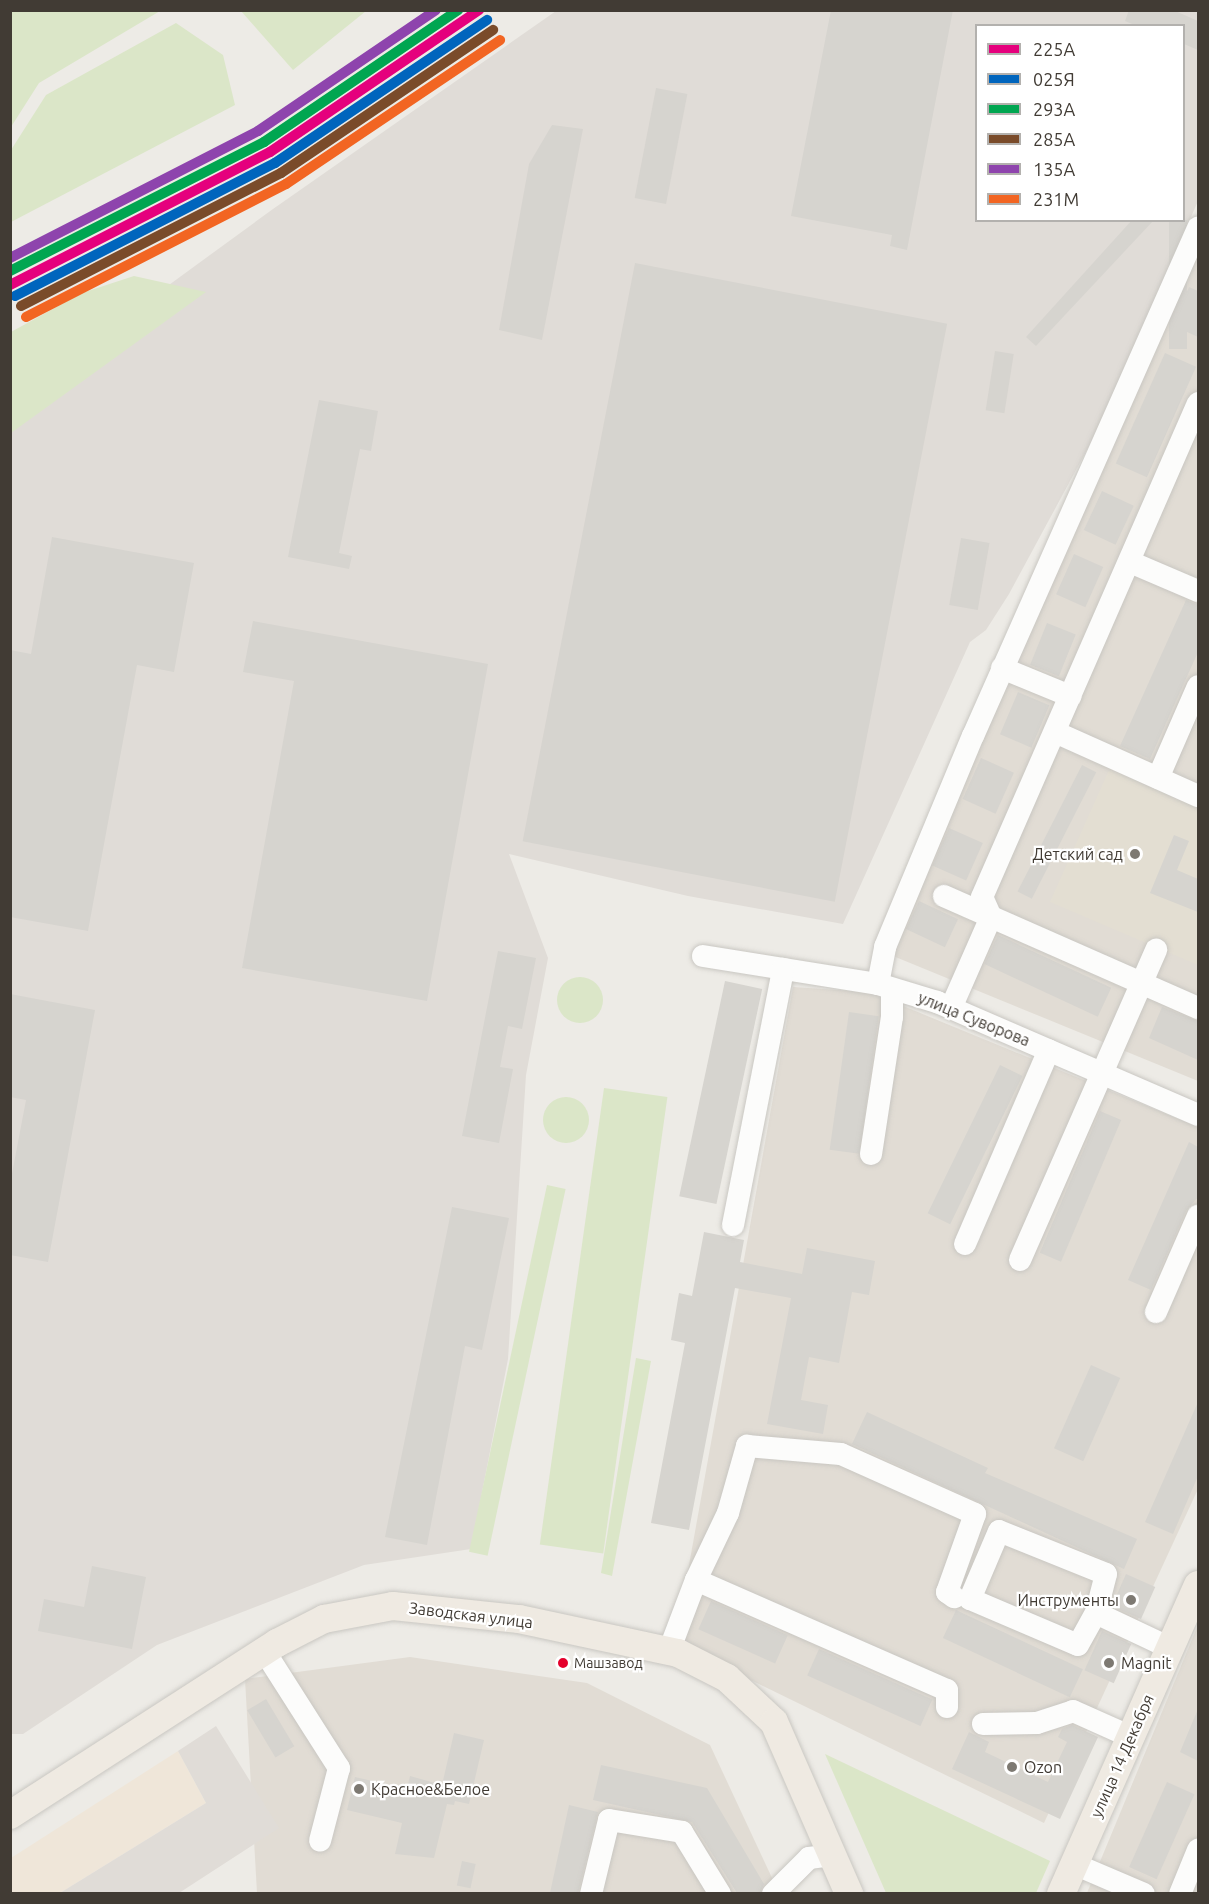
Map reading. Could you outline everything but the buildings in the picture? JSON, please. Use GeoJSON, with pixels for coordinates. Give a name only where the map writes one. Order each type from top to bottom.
{"type":"FeatureCollection","features":[{"type":"Feature","properties":{"kind":"main road","name":"улица 14 Декабря"},"geometry":{"type":"LineString","coordinates":[[1061,1893],[1198,1587]]}},
{"type":"Feature","properties":{"kind":"main road","name":"Заводская улица"},"geometry":{"type":"LineString","coordinates":[[10,1815],[265,1652],[324,1619],[393,1606],[519,1619],[669,1651],[727,1677],[774,1722],[849,1893]]}},
{"type":"Feature","properties":{"kind":"street"},"geometry":{"type":"LineString","coordinates":[[871,1154],[892,1017],[885,986],[885,947],[1002,668],[1196,242]]}},
{"type":"Feature","properties":{"kind":"street"},"geometry":{"type":"LineString","coordinates":[[951,1008],[991,916],[982,897],[1198,403]]}},
{"type":"Feature","properties":{"kind":"street"},"geometry":{"type":"LineString","coordinates":[[1130,562],[1198,591]]}},
{"type":"Feature","properties":{"kind":"street"},"geometry":{"type":"LineString","coordinates":[[1002,668],[1070,696]]}},
{"type":"Feature","properties":{"kind":"street"},"geometry":{"type":"LineString","coordinates":[[1158,778],[1198,686]]}},
{"type":"Feature","properties":{"kind":"street"},"geometry":{"type":"LineString","coordinates":[[1055,732],[1198,796]]}},
{"type":"Feature","properties":{"kind":"street"},"geometry":{"type":"LineString","coordinates":[[944,896],[1198,1008]]}},
{"type":"Feature","properties":{"kind":"street"},"geometry":{"type":"LineString","coordinates":[[1020,1260],[1095,1088],[1105,1074],[1155,950]]}},
{"type":"Feature","properties":{"kind":"street","name":"улица Суворова"},"geometry":{"type":"LineString","coordinates":[[703,956],[885,986],[951,1008],[1198,1115]]}},
{"type":"Feature","properties":{"kind":"street"},"geometry":{"type":"LineString","coordinates":[[734,1225],[783,969]]}},
{"type":"Feature","properties":{"kind":"street"},"geometry":{"type":"LineString","coordinates":[[965,1244],[1049,1050]]}},
{"type":"Feature","properties":{"kind":"street"},"geometry":{"type":"LineString","coordinates":[[1156,1312],[1198,1216]]}},
{"type":"Feature","properties":{"kind":"street"},"geometry":{"type":"LineString","coordinates":[[669,1651],[696,1580],[728,1513],[747,1446],[841,1454],[975,1514],[947,1592],[954,1597]]}},
{"type":"Feature","properties":{"kind":"street"},"geometry":{"type":"LineString","coordinates":[[999,1531],[1106,1574],[1096,1613],[1078,1645],[970,1599],[999,1531]]}},
{"type":"Feature","properties":{"kind":"street"},"geometry":{"type":"LineString","coordinates":[[696,1580],[947,1690],[946,1707]]}},
{"type":"Feature","properties":{"kind":"street"},"geometry":{"type":"LineString","coordinates":[[1096,1613],[1170,1648]]}},
{"type":"Feature","properties":{"kind":"street"},"geometry":{"type":"LineString","coordinates":[[265,1652],[339,1768],[320,1841]]}},
{"type":"Feature","properties":{"kind":"street"},"geometry":{"type":"LineString","coordinates":[[983,1724],[1037,1723],[1073,1711],[1131,1737]]}},
{"type":"Feature","properties":{"kind":"street"},"geometry":{"type":"LineString","coordinates":[[591,1893],[609,1820],[682,1832],[720,1893]]}},
{"type":"Feature","properties":{"kind":"street"},"geometry":{"type":"LineString","coordinates":[[1180,1893],[1198,1850]]}},
{"type":"Feature","properties":{"kind":"street"},"geometry":{"type":"LineString","coordinates":[[773,1893],[809,1858],[834,1855]]}},
{"type":"Feature","properties":{"kind":"street"},"geometry":{"type":"LineString","coordinates":[[1074,1864],[1144,1893]]}},
{"type":"Feature","properties":{"kind":"shaded area"},"geometry":{"type":"Polygon","coordinates":[[[556,11],[1198,11],[1198,201],[1096,433],[1009,594],[986,630],[970,642],[843,924],[688,896],[509,854],[548,958],[526,1075],[508,1359],[471,1549],[364,1565],[157,1645],[23,1734],[11,1734],[10,401],[273,209],[556,11]]]}},
{"type":"Feature","properties":{"kind":"shaded area"},"geometry":{"type":"Polygon","coordinates":[[[1198,250],[1198,1081],[876,949],[1198,250]]]}},
{"type":"Feature","properties":{"kind":"shaded area","name":"Детский сад"},"geometry":{"type":"Polygon","coordinates":[[[1110,768],[1198,806],[1198,965],[1050,902],[1110,768]]]}},
{"type":"Feature","properties":{"kind":"shaded area"},"geometry":{"type":"Polygon","coordinates":[[[793,987],[869,992],[1198,1127],[1198,1489],[1044,1823],[675,1643],[793,987]]]}},
{"type":"Feature","properties":{"kind":"shaded area"},"geometry":{"type":"Polygon","coordinates":[[[1198,1625],[1198,1893],[1087,1893],[1198,1625]]]}},
{"type":"Feature","properties":{"kind":"shaded area"},"geometry":{"type":"Polygon","coordinates":[[[410,1657],[587,1683],[710,1745],[779,1893],[257,1893],[245,1679],[410,1657]]]}},
{"type":"Feature","properties":{"kind":"shaded area"},"geometry":{"type":"Polygon","coordinates":[[[216,1726],[279,1828],[179,1893],[60,1893],[206,1803],[178,1751],[216,1726]]]}},
{"type":"Feature","properties":{"kind":"shaded area"},"geometry":{"type":"Polygon","coordinates":[[[178,1751],[206,1803],[60,1893],[11,1894],[11,1858],[178,1751]]]}},
{"type":"Feature","properties":{"kind":"green space"},"geometry":{"type":"Polygon","coordinates":[[[11,10],[160,11],[39,83],[11,127],[11,10]]]}},
{"type":"Feature","properties":{"kind":"green space"},"geometry":{"type":"Polygon","coordinates":[[[241,11],[366,11],[293,70],[241,11]]]}},
{"type":"Feature","properties":{"kind":"green space"},"geometry":{"type":"Polygon","coordinates":[[[176,23],[223,55],[235,105],[11,222],[11,150],[46,95],[176,23]]]}},
{"type":"Feature","properties":{"kind":"green space"},"geometry":{"type":"Polygon","coordinates":[[[134,276],[206,292],[11,433],[11,332],[82,293],[134,276]]]}},
{"type":"Feature","properties":{"kind":"green space"},"geometry":{"type":"Polygon","coordinates":[[[580,977],[596,984],[603,1000],[596,1016],[580,1023],[564,1016],[557,1000],[564,984],[580,977]]]}},
{"type":"Feature","properties":{"kind":"green space"},"geometry":{"type":"Polygon","coordinates":[[[604,1088],[667,1097],[603,1553],[540,1545],[604,1088]]]}},
{"type":"Feature","properties":{"kind":"green space"},"geometry":{"type":"Polygon","coordinates":[[[566,1097],[582,1104],[589,1120],[582,1136],[566,1143],[550,1136],[543,1120],[550,1104],[566,1097]]]}},
{"type":"Feature","properties":{"kind":"green space"},"geometry":{"type":"Polygon","coordinates":[[[547,1185],[566,1189],[488,1556],[469,1552],[547,1185]]]}},
{"type":"Feature","properties":{"kind":"green space"},"geometry":{"type":"Polygon","coordinates":[[[636,1358],[651,1361],[612,1576],[601,1573],[636,1358]]]}},
{"type":"Feature","properties":{"kind":"green space"},"geometry":{"type":"Polygon","coordinates":[[[825,1754],[1050,1861],[1036,1893],[886,1893],[825,1754]]]}},
{"type":"Feature","properties":{"kind":"transit line","name":"135А"},"geometry":{"type":"LineString","coordinates":[[10,258],[258,131],[436,10]]}},
{"type":"Feature","properties":{"kind":"transit line","name":"293А"},"geometry":{"type":"LineString","coordinates":[[10,271],[264,142],[458,10]]}},
{"type":"Feature","properties":{"kind":"transit line","name":"225А"},"geometry":{"type":"LineString","coordinates":[[10,285],[270,152],[479,10]]}},
{"type":"Feature","properties":{"kind":"transit line","name":"025Я"},"geometry":{"type":"LineString","coordinates":[[15,296],[275,163],[487,20]]}},
{"type":"Feature","properties":{"kind":"transit line","name":"285А"},"geometry":{"type":"LineString","coordinates":[[21,306],[281,173],[493,30]]}},
{"type":"Feature","properties":{"kind":"transit line","name":"231М"},"geometry":{"type":"LineString","coordinates":[[26,317],[286,184],[500,40]]}},
{"type":"Feature","properties":{"kind":"place","name":"Детский сад"},"geometry":{"type":"Point","coordinates":[1135,854]}},
{"type":"Feature","properties":{"kind":"place","name":"Инструменты"},"geometry":{"type":"Point","coordinates":[1131,1600]}},
{"type":"Feature","properties":{"kind":"place","name":"Машзавод"},"geometry":{"type":"Point","coordinates":[563,1663]}},
{"type":"Feature","properties":{"kind":"place","name":"Magnit"},"geometry":{"type":"Point","coordinates":[1109,1663]}},
{"type":"Feature","properties":{"kind":"place","name":"Ozon"},"geometry":{"type":"Point","coordinates":[1012,1767]}},
{"type":"Feature","properties":{"kind":"place","name":"Красное&Белое"},"geometry":{"type":"Point","coordinates":[359,1789]}}]}
